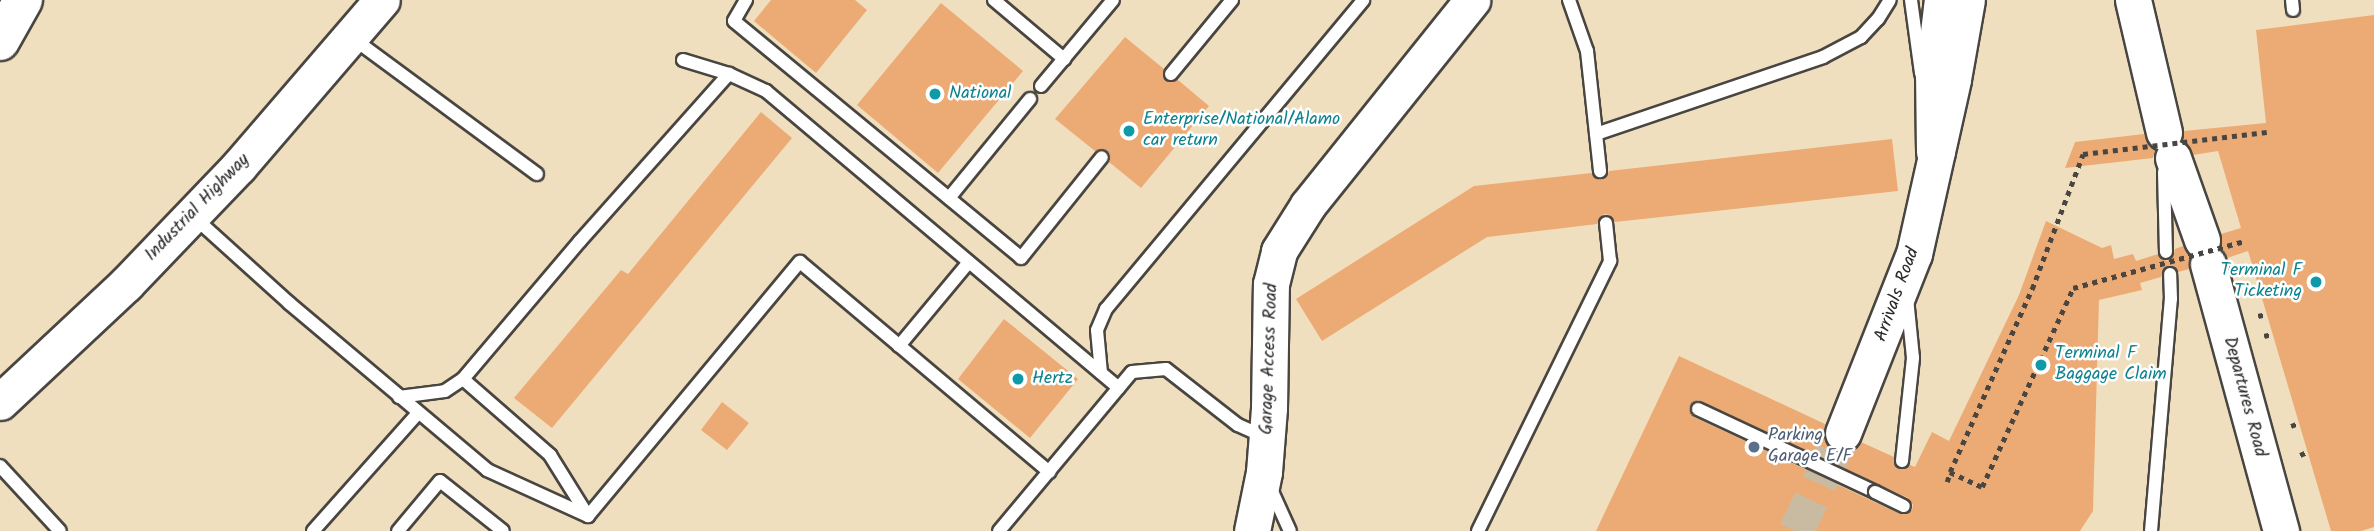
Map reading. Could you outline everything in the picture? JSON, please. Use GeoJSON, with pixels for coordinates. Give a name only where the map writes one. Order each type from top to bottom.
{"type":"FeatureCollection","features":[{"type":"Feature","properties":{"kind":"highway"},"geometry":{"type":"LineString","coordinates":[[0,41],[23,0]]}},
{"type":"Feature","properties":{"kind":"highway"},"geometry":{"type":"LineString","coordinates":[[1936,152],[1936,75],[1944,0]]}},
{"type":"Feature","properties":{"kind":"street","name":"Industrial Highway"},"geometry":{"type":"LineString","coordinates":[[0,402],[69,339],[192,215],[382,0]]}},
{"type":"Feature","properties":{"kind":"street","name":"Garage Access Road"},"geometry":{"type":"LineString","coordinates":[[1252,531],[1264,472],[1271,293],[1279,251],[1302,212],[1472,0]]}},
{"type":"Feature","properties":{"kind":"street","name":"Arrivals Road"},"geometry":{"type":"LineString","coordinates":[[1843,433],[1904,284],[1923,222],[1968,0]]}},
{"type":"Feature","properties":{"kind":"street","name":"Departures Road"},"geometry":{"type":"LineString","coordinates":[[2133,0],[2167,149],[2205,252],[2281,531]]}},
{"type":"Feature","properties":{"kind":"lane"},"geometry":{"type":"LineString","coordinates":[[747,0],[734,21],[1021,258],[1102,157]]}},
{"type":"Feature","properties":{"kind":"lane"},"geometry":{"type":"LineString","coordinates":[[994,0],[1064,59]]}},
{"type":"Feature","properties":{"kind":"lane"},"geometry":{"type":"LineString","coordinates":[[1041,86],[1113,0]]}},
{"type":"Feature","properties":{"kind":"lane"},"geometry":{"type":"LineString","coordinates":[[1171,74],[1233,0]]}},
{"type":"Feature","properties":{"kind":"lane"},"geometry":{"type":"LineString","coordinates":[[1101,373],[1097,330],[1106,309],[1363,0]]}},
{"type":"Feature","properties":{"kind":"lane"},"geometry":{"type":"LineString","coordinates":[[1569,0],[1587,51],[1601,172]]}},
{"type":"Feature","properties":{"kind":"lane"},"geometry":{"type":"LineString","coordinates":[[1596,134],[1823,57],[1861,37],[1878,19],[1890,0]]}},
{"type":"Feature","properties":{"kind":"lane"},"geometry":{"type":"LineString","coordinates":[[1911,0],[1915,43],[1936,152]]}},
{"type":"Feature","properties":{"kind":"lane"},"geometry":{"type":"LineString","coordinates":[[351,37],[537,174]]}},
{"type":"Feature","properties":{"kind":"lane"},"geometry":{"type":"LineString","coordinates":[[683,60],[729,74],[766,91],[1119,388]]}},
{"type":"Feature","properties":{"kind":"lane"},"geometry":{"type":"LineString","coordinates":[[399,397],[445,391],[464,379],[580,241],[729,74]]}},
{"type":"Feature","properties":{"kind":"lane"},"geometry":{"type":"LineString","coordinates":[[948,198],[1030,99]]}},
{"type":"Feature","properties":{"kind":"lane"},"geometry":{"type":"LineString","coordinates":[[2166,252],[2167,149]]}},
{"type":"Feature","properties":{"kind":"lane"},"geometry":{"type":"LineString","coordinates":[[192,215],[399,397],[487,470],[588,516]]}},
{"type":"Feature","properties":{"kind":"lane"},"geometry":{"type":"LineString","coordinates":[[1478,531],[1610,261],[1606,223]]}},
{"type":"Feature","properties":{"kind":"lane"},"geometry":{"type":"LineString","coordinates":[[588,516],[800,262],[1049,472]]}},
{"type":"Feature","properties":{"kind":"lane"},"geometry":{"type":"LineString","coordinates":[[899,346],[969,262]]}},
{"type":"Feature","properties":{"kind":"lane"},"geometry":{"type":"LineString","coordinates":[[2151,531],[2171,299],[2170,274]]}},
{"type":"Feature","properties":{"kind":"lane"},"geometry":{"type":"LineString","coordinates":[[1902,461],[1913,358],[1904,284]]}},
{"type":"Feature","properties":{"kind":"lane"},"geometry":{"type":"LineString","coordinates":[[1001,531],[1132,372],[1166,369],[1238,425],[1251,433],[1267,437]]}},
{"type":"Feature","properties":{"kind":"lane"},"geometry":{"type":"LineString","coordinates":[[464,379],[550,455],[588,516]]}},
{"type":"Feature","properties":{"kind":"lane"},"geometry":{"type":"LineString","coordinates":[[1698,409],[1905,506]]}},
{"type":"Feature","properties":{"kind":"lane"},"geometry":{"type":"LineString","coordinates":[[313,531],[418,413]]}},
{"type":"Feature","properties":{"kind":"lane"},"geometry":{"type":"LineString","coordinates":[[0,466],[60,531]]}},
{"type":"Feature","properties":{"kind":"lane"},"geometry":{"type":"LineString","coordinates":[[1264,472],[1290,531]]}},
{"type":"Feature","properties":{"kind":"lane"},"geometry":{"type":"LineString","coordinates":[[398,531],[440,481],[503,531]]}},
{"type":"Feature","properties":{"kind":"path"},"geometry":{"type":"LineString","coordinates":[[1948,482],[1950,472],[2032,289],[2083,154],[2267,132]]}},
{"type":"Feature","properties":{"kind":"path"},"geometry":{"type":"LineString","coordinates":[[1950,472],[1982,487],[2073,288],[2245,240]]}},
{"type":"Feature","properties":{"kind":"path"},"geometry":{"type":"LineString","coordinates":[[2258,316],[2267,314]]}},
{"type":"Feature","properties":{"kind":"path"},"geometry":{"type":"LineString","coordinates":[[2264,336],[2272,334]]}},
{"type":"Feature","properties":{"kind":"path"},"geometry":{"type":"LineString","coordinates":[[2291,425],[2299,423]]}},
{"type":"Feature","properties":{"kind":"path"},"geometry":{"type":"LineString","coordinates":[[2300,454],[2307,452]]}},
{"type":"Feature","properties":{"kind":"building"},"geometry":{"type":"Polygon","coordinates":[[[771,0],[855,0],[867,10],[816,73],[754,21],[771,0]]]}},
{"type":"Feature","properties":{"kind":"building","name":"National"},"geometry":{"type":"Polygon","coordinates":[[[941,3],[1023,71],[938,173],[857,105],[941,3]]]}},
{"type":"Feature","properties":{"kind":"building","name":"Terminal F Ticketing"},"geometry":{"type":"Polygon","coordinates":[[[2374,15],[2374,527],[2361,531],[2331,531],[2248,251],[2227,258],[2220,248],[2221,234],[2241,228],[2218,151],[2193,155],[2182,141],[2184,131],[2266,123],[2256,30],[2374,15]]]}},
{"type":"Feature","properties":{"kind":"building","name":"Enterprise/National/Alamo car return"},"geometry":{"type":"Polygon","coordinates":[[[1125,37],[1164,69],[1163,76],[1166,81],[1178,80],[1209,106],[1141,188],[1109,162],[1110,154],[1107,150],[1095,151],[1055,119],[1125,37]]]}},
{"type":"Feature","properties":{"kind":"building"},"geometry":{"type":"Polygon","coordinates":[[[761,112],[792,138],[552,428],[514,398],[621,270],[628,274],[761,112]]]}},
{"type":"Feature","properties":{"kind":"building"},"geometry":{"type":"Polygon","coordinates":[[[2144,134],[2149,145],[2155,150],[2153,158],[2065,168],[2075,142],[2144,134]]]}},
{"type":"Feature","properties":{"kind":"building"},"geometry":{"type":"Polygon","coordinates":[[[1892,139],[1898,191],[1615,222],[1610,215],[1604,214],[1597,224],[1487,237],[1322,341],[1296,299],[1474,186],[1591,173],[1600,180],[1606,178],[1609,171],[1892,139]]]}},
{"type":"Feature","properties":{"kind":"building"},"geometry":{"type":"Polygon","coordinates":[[[2046,221],[2102,248],[2111,245],[2114,259],[2133,254],[2136,261],[2158,254],[2167,261],[2173,257],[2175,249],[2183,246],[2190,256],[2189,269],[2178,272],[2173,266],[2166,266],[2161,277],[2140,283],[2142,290],[2099,300],[2093,511],[2080,531],[1596,531],[1679,356],[1825,424],[1823,437],[1835,451],[1847,453],[1861,442],[1894,457],[1897,468],[1905,469],[1910,465],[1915,467],[1932,432],[1949,441],[2019,295],[2046,221]],[[1698,400],[1690,406],[1694,417],[1900,514],[1912,510],[1913,505],[1908,498],[1698,400]]]}},
{"type":"Feature","properties":{"kind":"building","name":"Hertz"},"geometry":{"type":"Polygon","coordinates":[[[1004,319],[1078,379],[1030,438],[958,379],[1004,319]]]}},
{"type":"Feature","properties":{"kind":"building"},"geometry":{"type":"Polygon","coordinates":[[[722,402],[749,423],[727,450],[701,430],[722,402]]]}},
{"type":"Feature","properties":{"kind":"tunnel"},"geometry":{"type":"LineString","coordinates":[[1796,531],[1843,433]]}},
{"type":"Feature","properties":{"kind":"place","name":"National"},"geometry":{"type":"Point","coordinates":[935,94]}},
{"type":"Feature","properties":{"kind":"place","name":"Enterprise/National/Alamo car return"},"geometry":{"type":"Point","coordinates":[1129,131]}},
{"type":"Feature","properties":{"kind":"place","name":"Terminal F Ticketing"},"geometry":{"type":"Point","coordinates":[2316,282]}},
{"type":"Feature","properties":{"kind":"place","name":"Terminal F Baggage Claim"},"geometry":{"type":"Point","coordinates":[2041,365]}},
{"type":"Feature","properties":{"kind":"place","name":"Hertz"},"geometry":{"type":"Point","coordinates":[1018,379]}},
{"type":"Feature","properties":{"kind":"place","name":"Parking Garage E/F"},"geometry":{"type":"Point","coordinates":[1754,447]}}]}
